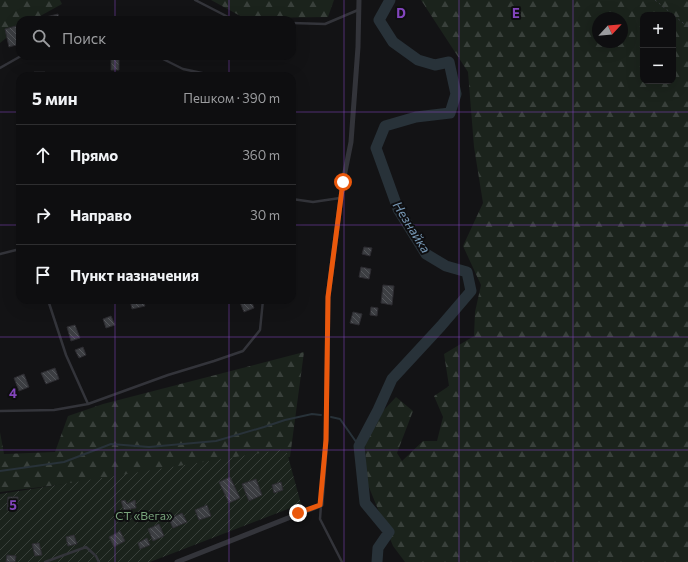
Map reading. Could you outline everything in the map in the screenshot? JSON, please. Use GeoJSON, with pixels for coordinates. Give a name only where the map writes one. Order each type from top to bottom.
{"type":"FeatureCollection","features":[{"type":"Feature","properties":{"kind":"street"},"geometry":{"type":"LineString","coordinates":[[177,562],[320,505],[326,440],[328,297],[341,198],[351,142],[358,47],[359,0]]}},
{"type":"Feature","properties":{"kind":"lane"},"geometry":{"type":"LineString","coordinates":[[195,0],[226,16]]}},
{"type":"Feature","properties":{"kind":"lane"},"geometry":{"type":"LineString","coordinates":[[296,23],[325,24],[359,10]]}},
{"type":"Feature","properties":{"kind":"lane"},"geometry":{"type":"LineString","coordinates":[[0,68],[16,59]]}},
{"type":"Feature","properties":{"kind":"lane"},"geometry":{"type":"LineString","coordinates":[[165,60],[183,69],[197,72]]}},
{"type":"Feature","properties":{"kind":"lane"},"geometry":{"type":"LineString","coordinates":[[296,200],[314,202],[341,198]]}},
{"type":"Feature","properties":{"kind":"lane"},"geometry":{"type":"LineString","coordinates":[[0,254],[16,250]]}},
{"type":"Feature","properties":{"kind":"lane"},"geometry":{"type":"LineString","coordinates":[[49,304],[66,355],[88,404]]}},
{"type":"Feature","properties":{"kind":"lane"},"geometry":{"type":"LineString","coordinates":[[0,411],[54,410],[88,404],[168,375],[243,351],[260,330],[263,304]]}},
{"type":"Feature","properties":{"kind":"lane"},"geometry":{"type":"LineString","coordinates":[[320,505],[320,519],[342,562]]}},
{"type":"Feature","properties":{"kind":"lane"},"geometry":{"type":"LineString","coordinates":[[45,562],[86,547],[96,556],[99,562]]}},
{"type":"Feature","properties":{"kind":"path"},"geometry":{"type":"LineString","coordinates":[[655,0],[688,27]]}},
{"type":"Feature","properties":{"kind":"green space"},"geometry":{"type":"Polygon","coordinates":[[[0,0],[60,0],[62,4],[40,16],[16,16],[16,30],[0,43],[0,0]]]}},
{"type":"Feature","properties":{"kind":"green space"},"geometry":{"type":"Polygon","coordinates":[[[211,0],[334,0],[328,17],[240,16],[211,0]]]}},
{"type":"Feature","properties":{"kind":"green space"},"geometry":{"type":"Polygon","coordinates":[[[421,0],[688,0],[688,562],[405,562],[393,546],[366,480],[365,441],[382,412],[396,397],[413,411],[397,453],[402,461],[423,441],[437,441],[443,417],[434,396],[449,386],[444,354],[474,336],[475,312],[481,285],[463,246],[483,203],[474,147],[468,72],[421,0]]]}},
{"type":"Feature","properties":{"kind":"green space"},"geometry":{"type":"Polygon","coordinates":[[[304,352],[290,457],[0,492],[0,432],[4,454],[55,452],[68,416],[103,404],[304,352]]]}},
{"type":"Feature","properties":{"kind":"green space","name":"СТ «Вега»"},"geometry":{"type":"Polygon","coordinates":[[[286,449],[301,504],[150,562],[0,562],[0,494],[286,449]]]}},
{"type":"Feature","properties":{"kind":"building"},"geometry":{"type":"Polygon","coordinates":[[[16,26],[16,45],[9,47],[5,29],[16,26]]]}},
{"type":"Feature","properties":{"kind":"building"},"geometry":{"type":"Polygon","coordinates":[[[111,60],[119,60],[119,70],[111,70],[111,60]]]}},
{"type":"Feature","properties":{"kind":"building"},"geometry":{"type":"Polygon","coordinates":[[[364,247],[372,248],[370,256],[362,254],[364,247]]]}},
{"type":"Feature","properties":{"kind":"building"},"geometry":{"type":"Polygon","coordinates":[[[361,267],[371,269],[369,279],[359,277],[361,267]]]}},
{"type":"Feature","properties":{"kind":"building"},"geometry":{"type":"Polygon","coordinates":[[[383,285],[394,286],[392,305],[381,303],[383,285]]]}},
{"type":"Feature","properties":{"kind":"building"},"geometry":{"type":"Polygon","coordinates":[[[131,304],[144,304],[145,306],[132,309],[131,304]]]}},
{"type":"Feature","properties":{"kind":"building"},"geometry":{"type":"Polygon","coordinates":[[[241,304],[252,304],[254,308],[244,312],[241,304]]]}},
{"type":"Feature","properties":{"kind":"building"},"geometry":{"type":"Polygon","coordinates":[[[371,307],[378,308],[377,316],[370,315],[371,307]]]}},
{"type":"Feature","properties":{"kind":"building"},"geometry":{"type":"Polygon","coordinates":[[[353,312],[362,314],[359,325],[350,323],[353,312]]]}},
{"type":"Feature","properties":{"kind":"building"},"geometry":{"type":"Polygon","coordinates":[[[111,316],[115,325],[106,328],[103,319],[111,316]]]}},
{"type":"Feature","properties":{"kind":"building"},"geometry":{"type":"Polygon","coordinates":[[[75,325],[80,338],[71,341],[67,327],[75,325]]]}},
{"type":"Feature","properties":{"kind":"building"},"geometry":{"type":"Polygon","coordinates":[[[83,347],[86,355],[79,358],[75,350],[83,347]]]}},
{"type":"Feature","properties":{"kind":"building"},"geometry":{"type":"Polygon","coordinates":[[[55,368],[59,379],[46,384],[41,373],[55,368]]]}},
{"type":"Feature","properties":{"kind":"building"},"geometry":{"type":"Polygon","coordinates":[[[24,374],[29,387],[19,391],[14,378],[24,374]]]}},
{"type":"Feature","properties":{"kind":"building"},"geometry":{"type":"Polygon","coordinates":[[[230,477],[240,498],[229,503],[219,482],[230,477]]]}},
{"type":"Feature","properties":{"kind":"building"},"geometry":{"type":"Polygon","coordinates":[[[256,479],[262,495],[249,501],[242,484],[256,479]]]}},
{"type":"Feature","properties":{"kind":"building"},"geometry":{"type":"Polygon","coordinates":[[[281,482],[283,490],[274,493],[272,485],[281,482]]]}},
{"type":"Feature","properties":{"kind":"building"},"geometry":{"type":"Polygon","coordinates":[[[8,497],[18,497],[18,510],[7,510],[8,497]]]}},
{"type":"Feature","properties":{"kind":"building"},"geometry":{"type":"Polygon","coordinates":[[[125,500],[127,504],[135,500],[136,508],[124,510],[121,501],[125,500]]]}},
{"type":"Feature","properties":{"kind":"building"},"geometry":{"type":"Polygon","coordinates":[[[207,505],[211,516],[199,520],[195,510],[207,505]]]}},
{"type":"Feature","properties":{"kind":"building"},"geometry":{"type":"Polygon","coordinates":[[[182,513],[187,522],[173,528],[169,519],[182,513]]]}},
{"type":"Feature","properties":{"kind":"building"},"geometry":{"type":"Polygon","coordinates":[[[159,524],[164,536],[153,541],[148,529],[159,524]]]}},
{"type":"Feature","properties":{"kind":"building"},"geometry":{"type":"Polygon","coordinates":[[[120,531],[125,541],[114,547],[109,537],[120,531]]]}},
{"type":"Feature","properties":{"kind":"building"},"geometry":{"type":"Polygon","coordinates":[[[74,535],[77,544],[68,546],[66,537],[74,535]]]}},
{"type":"Feature","properties":{"kind":"building"},"geometry":{"type":"Polygon","coordinates":[[[147,538],[150,545],[140,549],[138,543],[147,538]]]}},
{"type":"Feature","properties":{"kind":"building"},"geometry":{"type":"Polygon","coordinates":[[[39,543],[42,555],[35,556],[32,544],[39,543]]]}},
{"type":"Feature","properties":{"kind":"building"},"geometry":{"type":"Polygon","coordinates":[[[7,555],[16,556],[15,562],[6,562],[7,555]]]}},
{"type":"Feature","properties":{"kind":"waterway","name":"Незнайка"},"geometry":{"type":"LineString","coordinates":[[377,562],[378,548],[389,532],[365,503],[359,446],[392,379],[471,291],[467,272],[446,266],[426,254],[398,209],[376,148],[385,126],[416,117],[450,113],[456,94],[449,62],[435,65],[418,60],[393,42],[379,20],[390,0]]}},
{"type":"Feature","properties":{"kind":"waterway"},"geometry":{"type":"LineString","coordinates":[[0,471],[64,462],[111,444],[149,447],[216,441],[285,420],[312,414],[321,415]]}},
{"type":"Feature","properties":{"kind":"waterway"},"geometry":{"type":"LineString","coordinates":[[331,417],[340,419],[359,446]]}},
{"type":"Feature","properties":{"kind":"route"},"geometry":{"type":"LineString","coordinates":[[298,513],[320,505],[326,440],[328,297],[343,182]]}}]}
